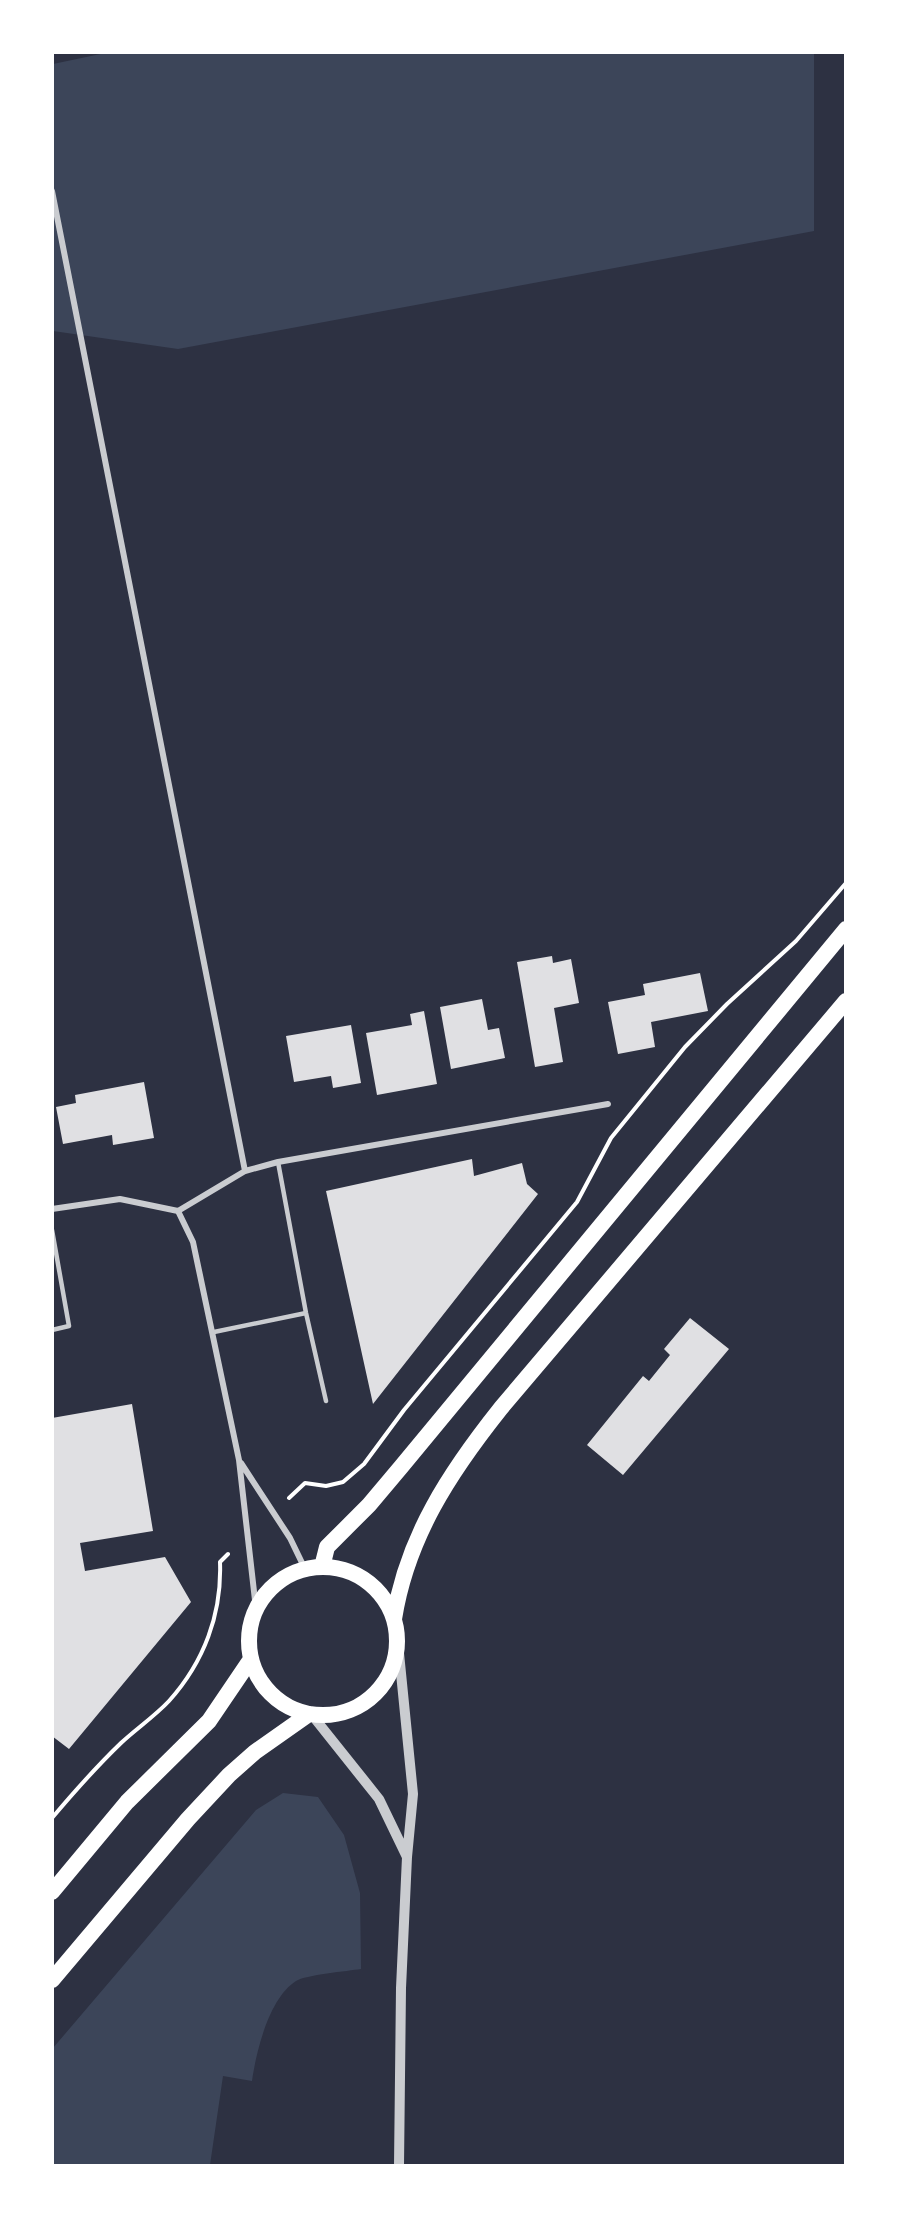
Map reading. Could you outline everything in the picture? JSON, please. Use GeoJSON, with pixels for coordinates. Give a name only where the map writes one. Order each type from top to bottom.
{"type":"FeatureCollection","features":[{"type":"Feature","properties":{"kind":"highway"},"geometry":{"type":"LineString","coordinates":[[313,1568],[327,1547],[389,1482],[846,929]]}},
{"type":"Feature","properties":{"kind":"highway"},"geometry":{"type":"LineString","coordinates":[[396,1627],[384,1598],[367,1581],[346,1571],[313,1568],[285,1578],[268,1591],[256,1609],[251,1625],[251,1659],[259,1679],[272,1695],[290,1707],[311,1714],[335,1714],[356,1707],[374,1694],[388,1677],[396,1656],[396,1627],[410,1553],[432,1506],[463,1456],[845,1002]]}},
{"type":"Feature","properties":{"kind":"highway"},"geometry":{"type":"LineString","coordinates":[[52,1892],[127,1802],[209,1721],[251,1659]]}},
{"type":"Feature","properties":{"kind":"highway"},"geometry":{"type":"LineString","coordinates":[[52,1980],[188,1818],[229,1774],[255,1752],[311,1714]]}},
{"type":"Feature","properties":{"kind":"street"},"geometry":{"type":"LineString","coordinates":[[52,191],[245,1171]]}},
{"type":"Feature","properties":{"kind":"street"},"geometry":{"type":"LineString","coordinates":[[52,1209],[120,1199],[178,1211],[245,1171],[278,1162],[609,1104]]}},
{"type":"Feature","properties":{"kind":"street"},"geometry":{"type":"LineString","coordinates":[[178,1211],[193,1242],[214,1332],[239,1460],[256,1609]]}},
{"type":"Feature","properties":{"kind":"street"},"geometry":{"type":"LineString","coordinates":[[239,1460],[290,1538],[313,1568]]}},
{"type":"Feature","properties":{"kind":"street"},"geometry":{"type":"LineString","coordinates":[[396,1627],[413,1794],[407,1857],[399,2166]]}},
{"type":"Feature","properties":{"kind":"street"},"geometry":{"type":"LineString","coordinates":[[311,1714],[379,1799],[407,1857]]}},
{"type":"Feature","properties":{"kind":"lane"},"geometry":{"type":"LineString","coordinates":[[278,1162],[306,1313],[326,1401]]}},
{"type":"Feature","properties":{"kind":"lane"},"geometry":{"type":"LineString","coordinates":[[52,1230],[69,1326],[52,1329]]}},
{"type":"Feature","properties":{"kind":"lane"},"geometry":{"type":"LineString","coordinates":[[214,1332],[306,1313]]}},
{"type":"Feature","properties":{"kind":"path"},"geometry":{"type":"LineString","coordinates":[[274,1512],[305,1483],[326,1486],[343,1482],[364,1464],[404,1410],[577,1202],[611,1138],[685,1047],[727,1004],[796,941],[846,883]]}},
{"type":"Feature","properties":{"kind":"path"},"geometry":{"type":"LineString","coordinates":[[52,1818],[92,1771],[169,1701],[194,1665],[214,1625],[221,1590],[220,1562],[248,1536]]}},
{"type":"Feature","properties":{"kind":"shaded area"},"geometry":{"type":"Polygon","coordinates":[[[110,52],[814,53],[814,231],[178,349],[53,331],[53,64],[110,52]]]}},
{"type":"Feature","properties":{"kind":"shaded area"},"geometry":{"type":"Polygon","coordinates":[[[283,1793],[318,1797],[344,1835],[360,1893],[361,1969],[301,1979],[287,1989],[278,2000],[265,2027],[252,2081],[223,2076],[210,2165],[53,2165],[53,2048],[256,1810],[283,1793]]]}},
{"type":"Feature","properties":{"kind":"building"},"geometry":{"type":"Polygon","coordinates":[[[552,956],[553,963],[571,959],[579,1003],[554,1008],[563,1062],[535,1067],[517,962],[552,956]]]}},
{"type":"Feature","properties":{"kind":"building"},"geometry":{"type":"Polygon","coordinates":[[[700,973],[708,1011],[651,1022],[655,1047],[618,1054],[608,1002],[645,995],[643,984],[700,973]]]}},
{"type":"Feature","properties":{"kind":"building"},"geometry":{"type":"Polygon","coordinates":[[[482,999],[488,1030],[499,1028],[505,1058],[451,1069],[440,1007],[482,999]]]}},
{"type":"Feature","properties":{"kind":"building"},"geometry":{"type":"Polygon","coordinates":[[[424,1011],[437,1084],[377,1095],[366,1033],[412,1025],[410,1014],[424,1011]]]}},
{"type":"Feature","properties":{"kind":"building"},"geometry":{"type":"Polygon","coordinates":[[[351,1025],[361,1083],[333,1088],[331,1076],[294,1082],[286,1036],[351,1025]]]}},
{"type":"Feature","properties":{"kind":"building"},"geometry":{"type":"Polygon","coordinates":[[[144,1082],[154,1138],[113,1145],[112,1135],[63,1144],[56,1107],[76,1103],[75,1095],[144,1082]]]}},
{"type":"Feature","properties":{"kind":"building"},"geometry":{"type":"Polygon","coordinates":[[[472,1159],[474,1176],[522,1163],[527,1184],[538,1194],[373,1404],[326,1191],[472,1159]]]}},
{"type":"Feature","properties":{"kind":"building"},"geometry":{"type":"Polygon","coordinates":[[[690,1318],[729,1349],[623,1475],[587,1445],[643,1376],[649,1381],[670,1355],[664,1349],[690,1318]]]}},
{"type":"Feature","properties":{"kind":"building"},"geometry":{"type":"Polygon","coordinates":[[[132,1404],[153,1531],[80,1543],[85,1571],[165,1557],[191,1602],[69,1749],[52,1736],[52,1418],[132,1404]]]}}]}
